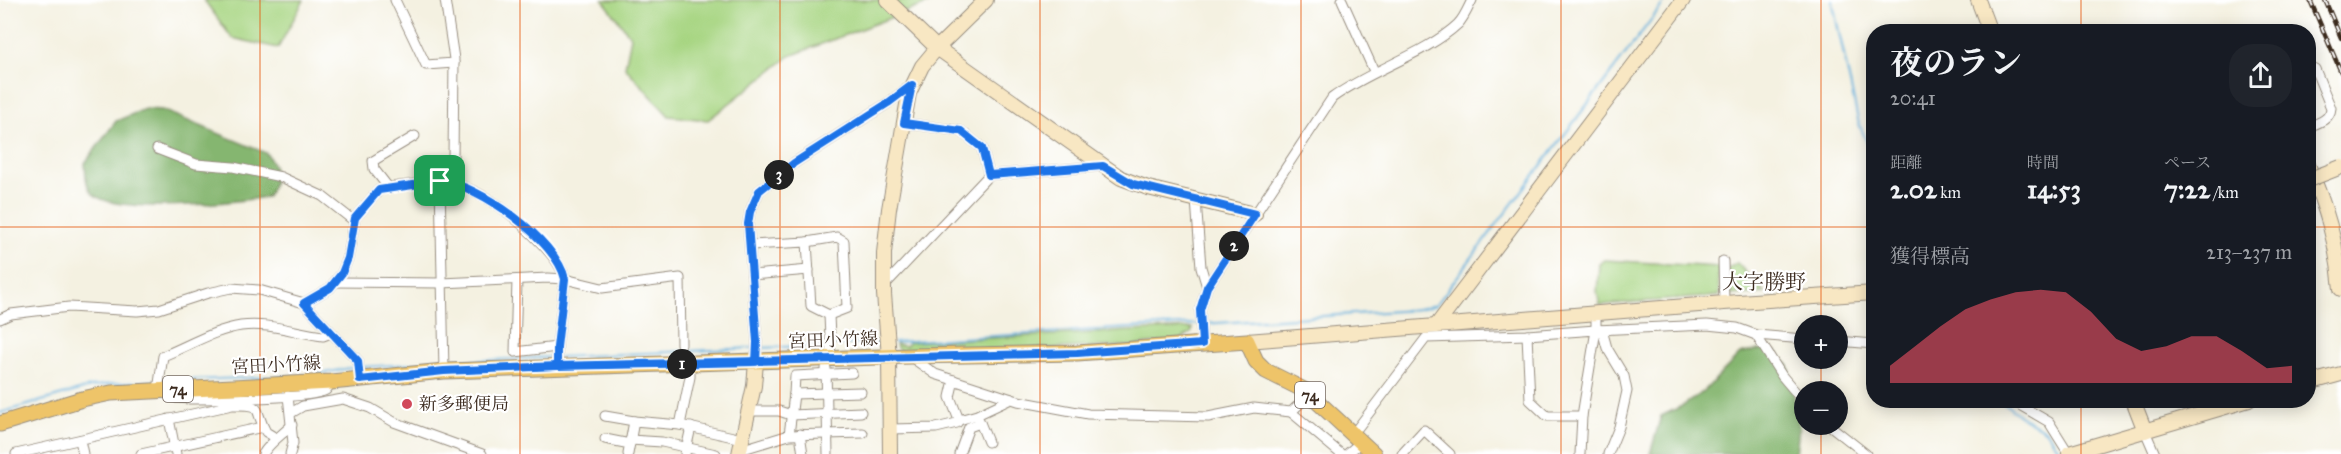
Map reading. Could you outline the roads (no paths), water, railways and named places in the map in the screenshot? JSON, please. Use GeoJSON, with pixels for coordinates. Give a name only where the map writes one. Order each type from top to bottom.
{"type":"FeatureCollection","features":[{"type":"Feature","properties":{"kind":"main road","name":"宮田小竹線"},"geometry":{"type":"LineString","coordinates":[[0,424],[82,399],[111,393],[360,380],[444,364],[557,356],[690,364],[757,352],[889,357],[1077,353],[1247,341]]}},
{"type":"Feature","properties":{"kind":"main road","name":"74"},"geometry":{"type":"LineString","coordinates":[[1247,341],[1256,361],[1266,371],[1310,394],[1374,454]]}},
{"type":"Feature","properties":{"kind":"street"},"geometry":{"type":"LineString","coordinates":[[395,0],[426,65],[454,63]]}},
{"type":"Feature","properties":{"kind":"street"},"geometry":{"type":"LineString","coordinates":[[444,364],[440,181],[453,160],[454,63],[446,0]]}},
{"type":"Feature","properties":{"kind":"street"},"geometry":{"type":"LineString","coordinates":[[887,0],[937,48],[1103,166],[1133,184],[1255,214]]}},
{"type":"Feature","properties":{"kind":"street"},"geometry":{"type":"LineString","coordinates":[[890,454],[889,357],[884,253],[889,209],[912,85],[922,66],[937,48],[986,0]]}},
{"type":"Feature","properties":{"kind":"street"},"geometry":{"type":"LineString","coordinates":[[1342,0],[1374,71]]}},
{"type":"Feature","properties":{"kind":"street"},"geometry":{"type":"LineString","coordinates":[[1202,344],[1200,310],[1207,287],[1332,98],[1374,71],[1439,38],[1459,23],[1472,0]]}},
{"type":"Feature","properties":{"kind":"street"},"geometry":{"type":"LineString","coordinates":[[1436,326],[1683,0]]}},
{"type":"Feature","properties":{"kind":"street"},"geometry":{"type":"LineString","coordinates":[[1978,0],[1987,24]]}},
{"type":"Feature","properties":{"kind":"street"},"geometry":{"type":"LineString","coordinates":[[2316,71],[2331,108],[2327,118],[2316,124]]}},
{"type":"Feature","properties":{"kind":"street"},"geometry":{"type":"LineString","coordinates":[[740,448],[749,411],[757,352],[750,212],[759,191],[794,163],[912,85]]}},
{"type":"Feature","properties":{"kind":"street"},"geometry":{"type":"LineString","coordinates":[[904,123],[961,131],[982,148],[989,175]]}},
{"type":"Feature","properties":{"kind":"street"},"geometry":{"type":"LineString","coordinates":[[388,187],[374,169],[373,161],[414,136]]}},
{"type":"Feature","properties":{"kind":"street"},"geometry":{"type":"LineString","coordinates":[[157,149],[196,164],[232,167],[281,177],[322,196],[354,221]]}},
{"type":"Feature","properties":{"kind":"street"},"geometry":{"type":"LineString","coordinates":[[884,286],[989,175],[1103,166]]}},
{"type":"Feature","properties":{"kind":"street"},"geometry":{"type":"LineString","coordinates":[[2316,177],[2341,167]]}},
{"type":"Feature","properties":{"kind":"street"},"geometry":{"type":"LineString","coordinates":[[304,303],[336,282],[348,258],[354,221],[379,190],[440,181],[462,187],[489,199],[518,218],[553,256],[564,272],[557,356],[514,351],[517,280]]}},
{"type":"Feature","properties":{"kind":"street"},"geometry":{"type":"LineString","coordinates":[[2316,186],[2331,225],[2337,251],[2341,289]]}},
{"type":"Feature","properties":{"kind":"street"},"geometry":{"type":"LineString","coordinates":[[1196,200],[1201,267],[1207,287]]}},
{"type":"Feature","properties":{"kind":"street"},"geometry":{"type":"LineString","coordinates":[[750,245],[807,242],[837,237],[843,241],[847,308],[829,315],[811,306],[807,242]]}},
{"type":"Feature","properties":{"kind":"street"},"geometry":{"type":"LineString","coordinates":[[1722,264],[1724,303]]}},
{"type":"Feature","properties":{"kind":"street"},"geometry":{"type":"LineString","coordinates":[[752,275],[809,270]]}},
{"type":"Feature","properties":{"kind":"street"},"geometry":{"type":"LineString","coordinates":[[336,282],[442,284],[565,279],[602,288],[680,278],[681,344]]}},
{"type":"Feature","properties":{"kind":"street"},"geometry":{"type":"LineString","coordinates":[[0,319],[11,314],[69,307],[137,311],[159,309],[231,288],[259,290],[304,303],[358,361],[360,380]]}},
{"type":"Feature","properties":{"kind":"street"},"geometry":{"type":"LineString","coordinates":[[1247,341],[1866,294]]}},
{"type":"Feature","properties":{"kind":"street"},"geometry":{"type":"LineString","coordinates":[[1596,314],[1599,330],[1607,348],[1624,376],[1626,392],[1619,426],[1608,454]]}},
{"type":"Feature","properties":{"kind":"street"},"geometry":{"type":"LineString","coordinates":[[828,454],[826,393],[829,315]]}},
{"type":"Feature","properties":{"kind":"street"},"geometry":{"type":"LineString","coordinates":[[1347,454],[1426,338],[1707,325],[1737,328],[1756,335],[1794,338]]}},
{"type":"Feature","properties":{"kind":"street"},"geometry":{"type":"LineString","coordinates":[[331,333],[323,336],[268,326],[243,326],[227,329],[164,356],[158,390],[176,398],[190,399],[288,396],[317,393],[326,390],[331,382]]}},
{"type":"Feature","properties":{"kind":"street"},"geometry":{"type":"LineString","coordinates":[[1580,454],[1582,416],[1599,330]]}},
{"type":"Feature","properties":{"kind":"street"},"geometry":{"type":"LineString","coordinates":[[1527,335],[1530,400],[1547,417],[1582,416]]}},
{"type":"Feature","properties":{"kind":"street"},"geometry":{"type":"LineString","coordinates":[[1756,335],[1782,376],[1794,390]]}},
{"type":"Feature","properties":{"kind":"street"},"geometry":{"type":"LineString","coordinates":[[1848,342],[1866,343]]}},
{"type":"Feature","properties":{"kind":"street"},"geometry":{"type":"LineString","coordinates":[[829,356],[852,373]]}},
{"type":"Feature","properties":{"kind":"street"},"geometry":{"type":"LineString","coordinates":[[789,435],[795,376],[829,356]]}},
{"type":"Feature","properties":{"kind":"street"},"geometry":{"type":"LineString","coordinates":[[910,356],[935,374],[1011,399],[1088,414],[1208,417],[1254,408],[1291,412],[1341,454]]}},
{"type":"Feature","properties":{"kind":"street"},"geometry":{"type":"LineString","coordinates":[[680,425],[690,377],[690,364]]}},
{"type":"Feature","properties":{"kind":"street"},"geometry":{"type":"LineString","coordinates":[[2316,381],[2341,374]]}},
{"type":"Feature","properties":{"kind":"street"},"geometry":{"type":"LineString","coordinates":[[954,380],[950,397],[959,420]]}},
{"type":"Feature","properties":{"kind":"street"},"geometry":{"type":"LineString","coordinates":[[794,394],[861,392]]}},
{"type":"Feature","properties":{"kind":"street"},"geometry":{"type":"LineString","coordinates":[[1291,412],[1310,394]]}},
{"type":"Feature","properties":{"kind":"street"},"geometry":{"type":"LineString","coordinates":[[288,396],[293,443],[290,454]]}},
{"type":"Feature","properties":{"kind":"street"},"geometry":{"type":"LineString","coordinates":[[291,413],[303,406],[343,399],[370,408],[394,422],[482,454]]}},
{"type":"Feature","properties":{"kind":"street"},"geometry":{"type":"LineString","coordinates":[[959,454],[969,427],[1011,399]]}},
{"type":"Feature","properties":{"kind":"street"},"geometry":{"type":"LineString","coordinates":[[16,454],[212,409],[252,405],[258,409],[266,432],[276,438]]}},
{"type":"Feature","properties":{"kind":"street"},"geometry":{"type":"LineString","coordinates":[[2025,408],[2049,422],[2068,454],[2221,408]]}},
{"type":"Feature","properties":{"kind":"street"},"geometry":{"type":"LineString","coordinates":[[2136,408],[2155,454]]}},
{"type":"Feature","properties":{"kind":"street"},"geometry":{"type":"LineString","coordinates":[[749,411],[779,411],[791,415],[861,412]]}},
{"type":"Feature","properties":{"kind":"street"},"geometry":{"type":"LineString","coordinates":[[605,416],[691,427],[740,448],[789,435],[863,433]]}},
{"type":"Feature","properties":{"kind":"street"},"geometry":{"type":"LineString","coordinates":[[169,419],[175,450]]}},
{"type":"Feature","properties":{"kind":"street"},"geometry":{"type":"LineString","coordinates":[[890,429],[936,428],[957,423],[959,420],[978,419]]}},
{"type":"Feature","properties":{"kind":"street"},"geometry":{"type":"LineString","coordinates":[[978,419],[988,442]]}},
{"type":"Feature","properties":{"kind":"street"},"geometry":{"type":"LineString","coordinates":[[628,454],[634,421]]}},
{"type":"Feature","properties":{"kind":"street"},"geometry":{"type":"LineString","coordinates":[[263,454],[276,438],[283,435],[292,425]]}},
{"type":"Feature","properties":{"kind":"street"},"geometry":{"type":"LineString","coordinates":[[141,454],[175,450],[263,427]]}},
{"type":"Feature","properties":{"kind":"street"},"geometry":{"type":"LineString","coordinates":[[686,451],[691,427]]}},
{"type":"Feature","properties":{"kind":"street"},"geometry":{"type":"LineString","coordinates":[[1402,454],[1424,430],[1450,454]]}},
{"type":"Feature","properties":{"kind":"street"},"geometry":{"type":"LineString","coordinates":[[800,434],[803,454]]}},
{"type":"Feature","properties":{"kind":"street"},"geometry":{"type":"LineString","coordinates":[[1842,435],[1866,454]]}},
{"type":"Feature","properties":{"kind":"street"},"geometry":{"type":"LineString","coordinates":[[605,439],[662,442],[686,451],[716,454]]}},
{"type":"Feature","properties":{"kind":"street"},"geometry":{"type":"LineString","coordinates":[[80,440],[83,454]]}},
{"type":"Feature","properties":{"kind":"waterway"},"geometry":{"type":"LineString","coordinates":[[1203,324],[1413,310],[1436,305],[1666,0]]}},
{"type":"Feature","properties":{"kind":"waterway"},"geometry":{"type":"LineString","coordinates":[[1832,0],[1859,124],[1866,140]]}},
{"type":"Feature","properties":{"kind":"waterway"},"geometry":{"type":"LineString","coordinates":[[894,342],[1197,324]]}},
{"type":"Feature","properties":{"kind":"waterway"},"geometry":{"type":"LineString","coordinates":[[834,345],[883,342]]}},
{"type":"Feature","properties":{"kind":"waterway"},"geometry":{"type":"LineString","coordinates":[[759,348],[829,345]]}},
{"type":"Feature","properties":{"kind":"waterway"},"geometry":{"type":"LineString","coordinates":[[559,357],[754,348]]}},
{"type":"Feature","properties":{"kind":"waterway"},"geometry":{"type":"LineString","coordinates":[[448,362],[553,357]]}},
{"type":"Feature","properties":{"kind":"waterway"},"geometry":{"type":"LineString","coordinates":[[361,367],[442,362]]}},
{"type":"Feature","properties":{"kind":"waterway"},"geometry":{"type":"LineString","coordinates":[[314,375],[355,367]]}},
{"type":"Feature","properties":{"kind":"waterway"},"geometry":{"type":"LineString","coordinates":[[161,381],[305,376]]}},
{"type":"Feature","properties":{"kind":"waterway"},"geometry":{"type":"LineString","coordinates":[[0,413],[90,387],[155,381]]}},
{"type":"Feature","properties":{"kind":"waterway"},"geometry":{"type":"LineString","coordinates":[[2010,408],[2045,430],[2063,454]]}},
{"type":"Feature","properties":{"kind":"railway"},"geometry":{"type":"LineString","coordinates":[[2310,0],[2341,72]]}},
{"type":"Feature","properties":{"kind":"railway"},"geometry":{"type":"LineString","coordinates":[[2325,0],[2341,38]]}},
{"type":"Feature","properties":{"kind":"place","name":"新多郵便局"},"geometry":{"type":"Point","coordinates":[407,404]}},
{"type":"Feature","properties":{"kind":"district","name":"大字勝野"},"geometry":{"type":"Point","coordinates":[1764,282]}}]}
